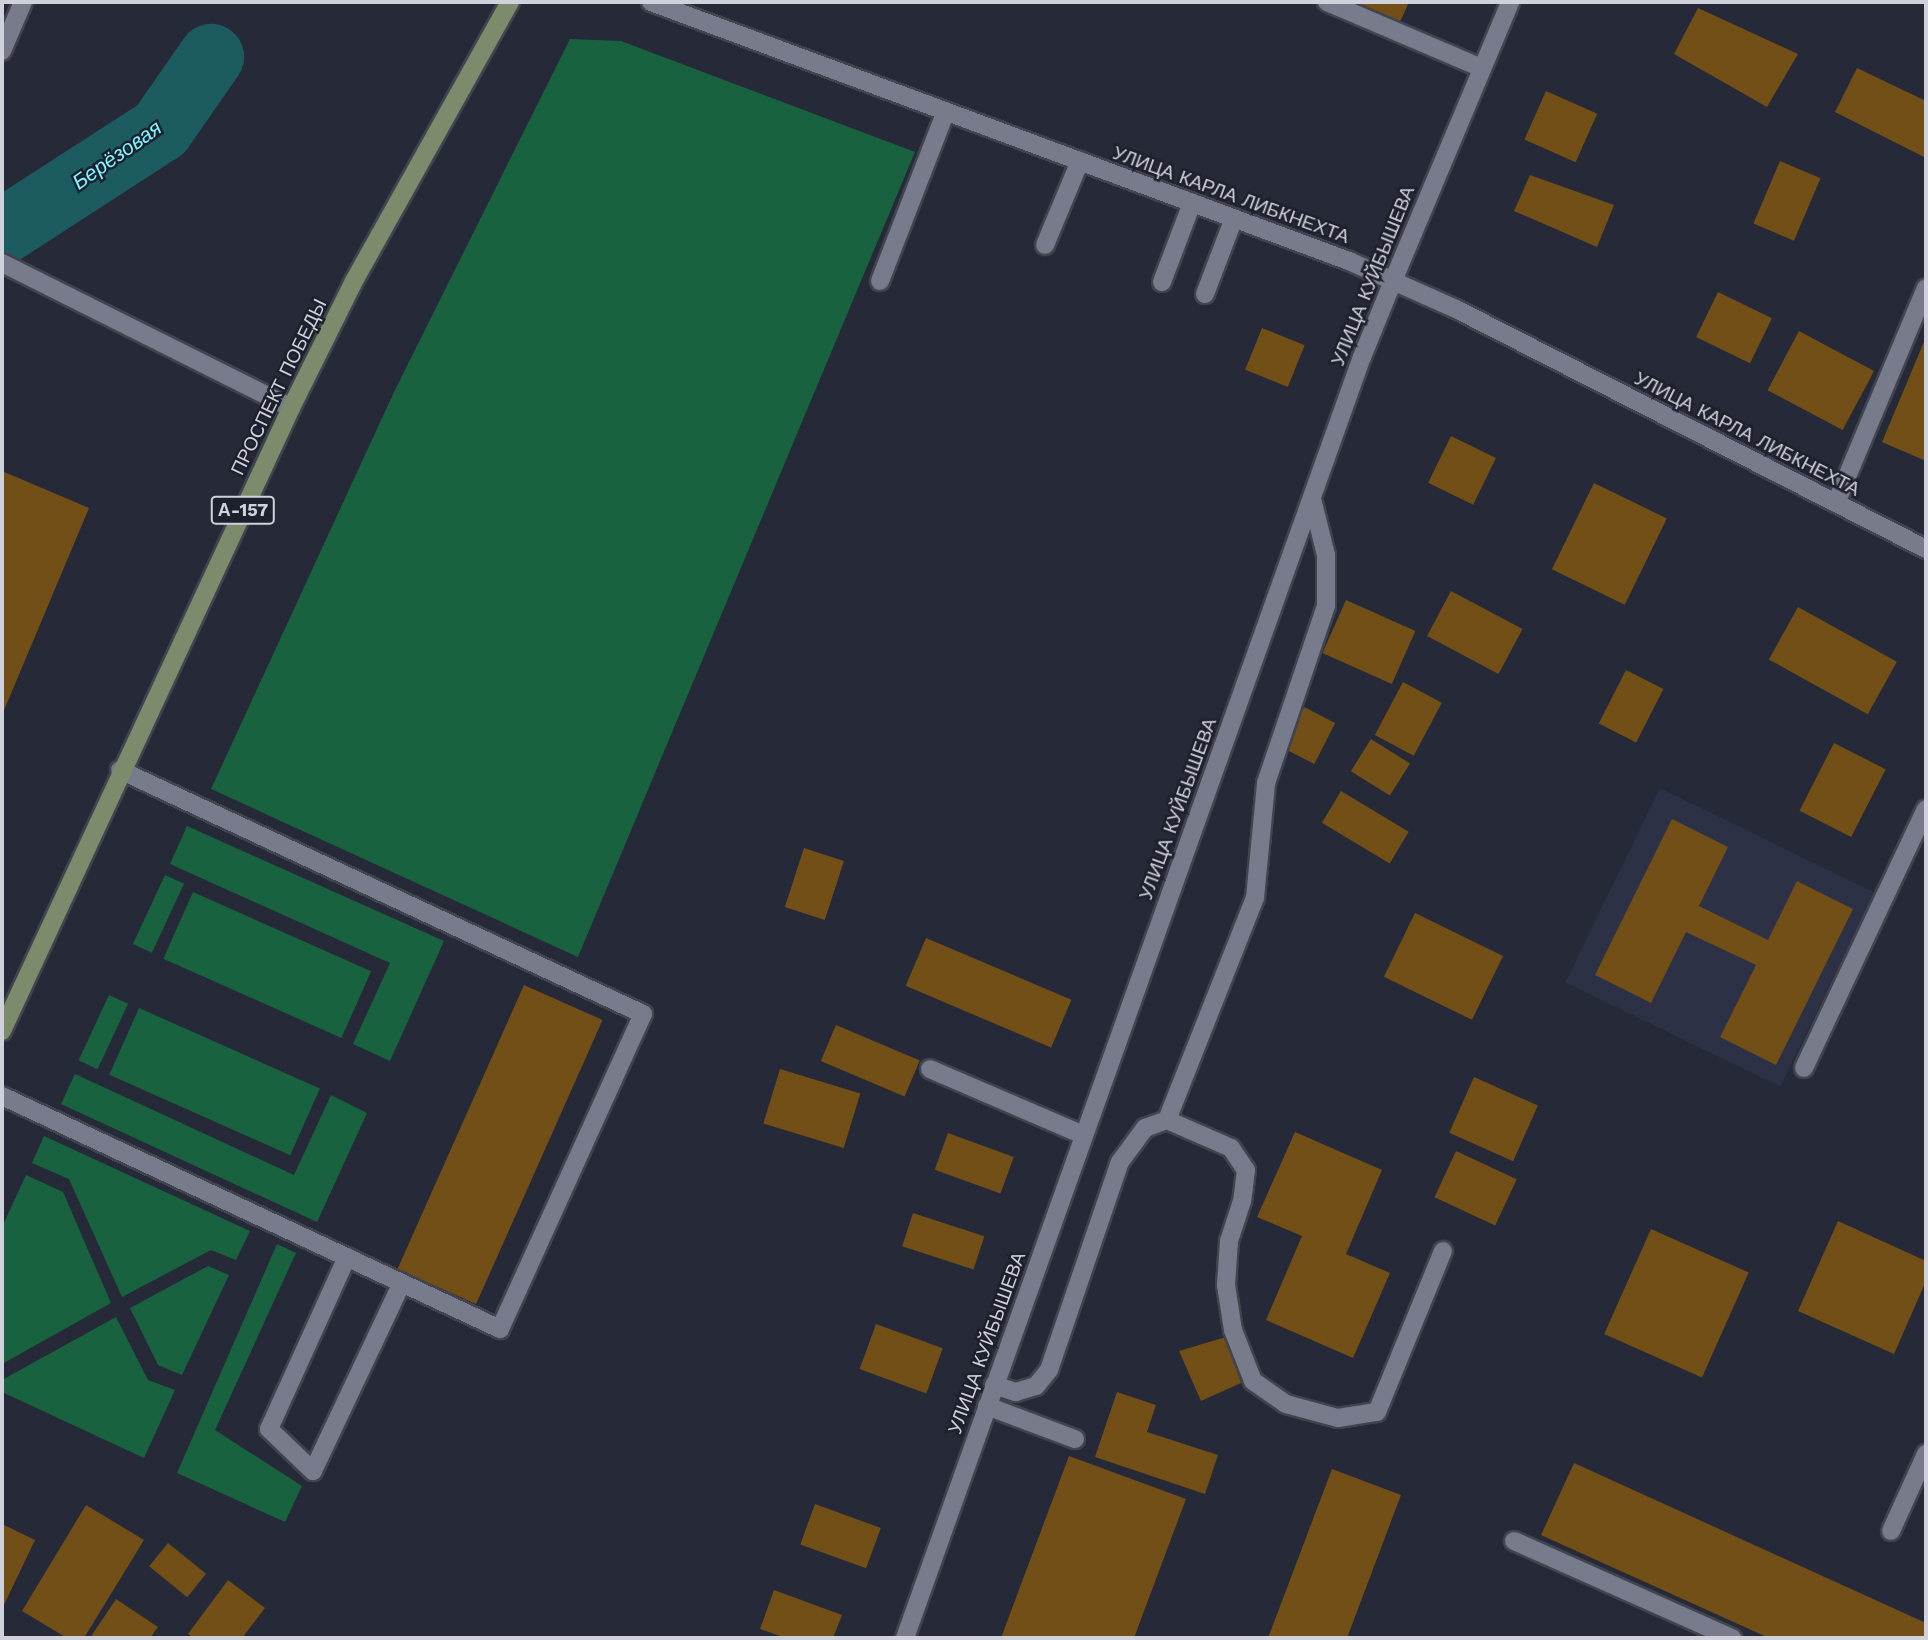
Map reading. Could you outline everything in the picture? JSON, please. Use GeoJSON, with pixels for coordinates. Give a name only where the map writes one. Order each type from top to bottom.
{"type":"FeatureCollection","features":[{"type":"Feature","properties":{"kind":"main road","name":"ПРОСПЕКТ ПОБЕДЫ"},"geometry":{"type":"LineString","coordinates":[[2,1031],[120,769],[291,408],[354,281],[510,2]]}},
{"type":"Feature","properties":{"kind":"street"},"geometry":{"type":"LineString","coordinates":[[2,51],[23,2]]}},
{"type":"Feature","properties":{"kind":"street","name":"УЛИЦА КАРЛА ЛИБКНЕХТА"},"geometry":{"type":"LineString","coordinates":[[651,2],[1234,218],[1393,281],[1456,309],[1926,549]]}},
{"type":"Feature","properties":{"kind":"street"},"geometry":{"type":"LineString","coordinates":[[1327,2],[1482,68]]}},
{"type":"Feature","properties":{"kind":"street","name":"УЛИЦА КУЙБЫШЕВА"},"geometry":{"type":"LineString","coordinates":[[905,1638],[1312,499],[1393,281],[1510,2]]}},
{"type":"Feature","properties":{"kind":"street"},"geometry":{"type":"LineString","coordinates":[[880,281],[946,111]]}},
{"type":"Feature","properties":{"kind":"street"},"geometry":{"type":"LineString","coordinates":[[1045,246],[1080,161]]}},
{"type":"Feature","properties":{"kind":"street"},"geometry":{"type":"LineString","coordinates":[[1162,282],[1192,203]]}},
{"type":"Feature","properties":{"kind":"street"},"geometry":{"type":"LineString","coordinates":[[1205,294],[1234,218]]}},
{"type":"Feature","properties":{"kind":"street"},"geometry":{"type":"LineString","coordinates":[[2,263],[291,408]]}},
{"type":"Feature","properties":{"kind":"street"},"geometry":{"type":"LineString","coordinates":[[1836,503],[1926,288]]}},
{"type":"Feature","properties":{"kind":"street"},"geometry":{"type":"LineString","coordinates":[[1167,1120],[1255,898],[1266,783],[1326,607],[1326,555],[1312,499]]}},
{"type":"Feature","properties":{"kind":"street"},"geometry":{"type":"LineString","coordinates":[[2,1096],[500,1329],[643,1014],[120,769]]}},
{"type":"Feature","properties":{"kind":"street"},"geometry":{"type":"LineString","coordinates":[[1804,1068],[1926,809]]}},
{"type":"Feature","properties":{"kind":"street"},"geometry":{"type":"LineString","coordinates":[[930,1069],[1083,1135]]}},
{"type":"Feature","properties":{"kind":"street"},"geometry":{"type":"LineString","coordinates":[[994,1385],[1016,1392],[1036,1386],[1049,1370],[1120,1162],[1145,1128],[1167,1120],[1231,1148],[1245,1170],[1242,1201],[1229,1241],[1226,1285],[1233,1330],[1253,1381],[1286,1404],[1338,1418],[1377,1412],[1443,1251]]}},
{"type":"Feature","properties":{"kind":"street"},"geometry":{"type":"LineString","coordinates":[[347,1257],[269,1429],[313,1471],[402,1283]]}},
{"type":"Feature","properties":{"kind":"street"},"geometry":{"type":"LineString","coordinates":[[986,1406],[1075,1439]]}},
{"type":"Feature","properties":{"kind":"street"},"geometry":{"type":"LineString","coordinates":[[1891,1531],[1926,1454]]}},
{"type":"Feature","properties":{"kind":"street"},"geometry":{"type":"LineString","coordinates":[[1514,1541],[1732,1638]]}},
{"type":"Feature","properties":{"kind":"shaded area"},"geometry":{"type":"Polygon","coordinates":[[[1660,788],[1875,893],[1780,1087],[1565,982],[1660,788]]]}},
{"type":"Feature","properties":{"kind":"green space"},"geometry":{"type":"Polygon","coordinates":[[[570,39],[621,41],[915,152],[578,957],[211,789],[394,392],[570,39]]]}},
{"type":"Feature","properties":{"kind":"green space"},"geometry":{"type":"Polygon","coordinates":[[[187,826],[444,941],[390,1061],[353,1044],[390,963],[170,864],[187,826]]]}},
{"type":"Feature","properties":{"kind":"green space"},"geometry":{"type":"Polygon","coordinates":[[[165,875],[184,884],[152,953],[133,944],[165,875]]]}},
{"type":"Feature","properties":{"kind":"green space"},"geometry":{"type":"Polygon","coordinates":[[[193,892],[371,971],[341,1038],[163,959],[193,892]]]}},
{"type":"Feature","properties":{"kind":"green space"},"geometry":{"type":"Polygon","coordinates":[[[109,995],[128,1004],[98,1069],[79,1060],[109,995]]]}},
{"type":"Feature","properties":{"kind":"green space"},"geometry":{"type":"Polygon","coordinates":[[[139,1008],[320,1089],[290,1155],[109,1075],[139,1008]]]}},
{"type":"Feature","properties":{"kind":"green space"},"geometry":{"type":"Polygon","coordinates":[[[75,1074],[294,1175],[331,1095],[367,1113],[317,1222],[61,1104],[75,1074]]]}},
{"type":"Feature","properties":{"kind":"green space"},"geometry":{"type":"Polygon","coordinates":[[[44,1136],[250,1231],[236,1260],[211,1250],[122,1297],[69,1179],[32,1163],[44,1136]]]}},
{"type":"Feature","properties":{"kind":"green space"},"geometry":{"type":"Polygon","coordinates":[[[26,1175],[63,1192],[111,1303],[2,1364],[2,1227],[26,1175]]]}},
{"type":"Feature","properties":{"kind":"green space"},"geometry":{"type":"Polygon","coordinates":[[[277,1244],[296,1253],[215,1430],[302,1486],[285,1522],[177,1473],[277,1244]]]}},
{"type":"Feature","properties":{"kind":"green space"},"geometry":{"type":"Polygon","coordinates":[[[208,1266],[229,1275],[182,1375],[158,1365],[130,1308],[208,1266]]]}},
{"type":"Feature","properties":{"kind":"green space"},"geometry":{"type":"Polygon","coordinates":[[[116,1317],[148,1380],[175,1390],[144,1458],[2,1392],[2,1380],[116,1317]]]}},
{"type":"Feature","properties":{"kind":"building"},"geometry":{"type":"Polygon","coordinates":[[[1354,2],[1409,2],[1400,22],[1354,2]]]}},
{"type":"Feature","properties":{"kind":"building"},"geometry":{"type":"Polygon","coordinates":[[[1698,8],[1798,54],[1767,107],[1674,54],[1698,8]]]}},
{"type":"Feature","properties":{"kind":"building"},"geometry":{"type":"Polygon","coordinates":[[[1857,68],[1926,101],[1926,158],[1835,112],[1857,68]]]}},
{"type":"Feature","properties":{"kind":"building"},"geometry":{"type":"Polygon","coordinates":[[[1546,91],[1597,114],[1576,162],[1524,139],[1546,91]]]}},
{"type":"Feature","properties":{"kind":"building"},"geometry":{"type":"Polygon","coordinates":[[[1780,161],[1821,178],[1794,241],[1753,224],[1780,161]]]}},
{"type":"Feature","properties":{"kind":"building"},"geometry":{"type":"Polygon","coordinates":[[[1530,175],[1614,205],[1597,247],[1514,211],[1530,175]]]}},
{"type":"Feature","properties":{"kind":"building"},"geometry":{"type":"Polygon","coordinates":[[[1718,292],[1772,318],[1750,363],[1696,337],[1718,292]]]}},
{"type":"Feature","properties":{"kind":"building"},"geometry":{"type":"Polygon","coordinates":[[[1262,328],[1305,345],[1288,387],[1245,370],[1262,328]]]}},
{"type":"Feature","properties":{"kind":"building"},"geometry":{"type":"Polygon","coordinates":[[[1799,331],[1874,371],[1843,430],[1768,390],[1799,331]]]}},
{"type":"Feature","properties":{"kind":"building"},"geometry":{"type":"Polygon","coordinates":[[[1926,337],[1926,461],[1882,442],[1926,337]]]}},
{"type":"Feature","properties":{"kind":"building"},"geometry":{"type":"Polygon","coordinates":[[[1451,436],[1496,458],[1473,505],[1428,483],[1451,436]]]}},
{"type":"Feature","properties":{"kind":"building"},"geometry":{"type":"Polygon","coordinates":[[[2,471],[89,508],[2,715],[2,471]]]}},
{"type":"Feature","properties":{"kind":"building"},"geometry":{"type":"Polygon","coordinates":[[[1594,483],[1667,519],[1625,605],[1552,569],[1594,483]]]}},
{"type":"Feature","properties":{"kind":"building"},"geometry":{"type":"Polygon","coordinates":[[[1451,591],[1523,629],[1499,674],[1427,636],[1451,591]]]}},
{"type":"Feature","properties":{"kind":"building"},"geometry":{"type":"Polygon","coordinates":[[[1346,600],[1415,631],[1392,684],[1322,653],[1346,600]]]}},
{"type":"Feature","properties":{"kind":"building"},"geometry":{"type":"Polygon","coordinates":[[[1798,607],[1897,662],[1868,714],[1769,659],[1798,607]]]}},
{"type":"Feature","properties":{"kind":"building"},"geometry":{"type":"Polygon","coordinates":[[[1626,670],[1663,689],[1636,743],[1599,723],[1626,670]]]}},
{"type":"Feature","properties":{"kind":"building"},"geometry":{"type":"Polygon","coordinates":[[[1403,682],[1442,703],[1414,756],[1375,735],[1403,682]]]}},
{"type":"Feature","properties":{"kind":"building"},"geometry":{"type":"Polygon","coordinates":[[[1304,707],[1335,723],[1314,764],[1283,748],[1304,707]]]}},
{"type":"Feature","properties":{"kind":"building"},"geometry":{"type":"Polygon","coordinates":[[[1371,739],[1410,763],[1390,796],[1351,771],[1371,739]]]}},
{"type":"Feature","properties":{"kind":"building"},"geometry":{"type":"Polygon","coordinates":[[[1834,743],[1886,769],[1851,837],[1799,811],[1834,743]]]}},
{"type":"Feature","properties":{"kind":"building"},"geometry":{"type":"Polygon","coordinates":[[[1341,791],[1409,832],[1390,863],[1322,823],[1341,791]]]}},
{"type":"Feature","properties":{"kind":"building"},"geometry":{"type":"Polygon","coordinates":[[[1672,819],[1728,847],[1699,906],[1768,940],[1797,881],[1853,909],[1776,1065],[1720,1037],[1756,965],[1686,932],[1651,1003],[1595,975],[1672,819]]]}},
{"type":"Feature","properties":{"kind":"building"},"geometry":{"type":"Polygon","coordinates":[[[804,848],[844,861],[825,920],[785,907],[804,848]]]}},
{"type":"Feature","properties":{"kind":"building"},"geometry":{"type":"Polygon","coordinates":[[[1415,913],[1503,956],[1472,1020],[1384,977],[1415,913]]]}},
{"type":"Feature","properties":{"kind":"building"},"geometry":{"type":"Polygon","coordinates":[[[926,938],[1071,1000],[1051,1048],[906,986],[926,938]]]}},
{"type":"Feature","properties":{"kind":"building"},"geometry":{"type":"Polygon","coordinates":[[[524,985],[603,1020],[476,1304],[398,1269],[524,985]]]}},
{"type":"Feature","properties":{"kind":"building"},"geometry":{"type":"Polygon","coordinates":[[[836,1025],[920,1061],[905,1096],[821,1061],[836,1025]]]}},
{"type":"Feature","properties":{"kind":"building"},"geometry":{"type":"Polygon","coordinates":[[[780,1069],[860,1094],[844,1148],[763,1124],[780,1069]]]}},
{"type":"Feature","properties":{"kind":"building"},"geometry":{"type":"Polygon","coordinates":[[[1474,1077],[1538,1105],[1513,1161],[1449,1133],[1474,1077]]]}},
{"type":"Feature","properties":{"kind":"building"},"geometry":{"type":"Polygon","coordinates":[[[1295,1132],[1382,1170],[1346,1254],[1390,1273],[1353,1358],[1266,1320],[1302,1236],[1257,1217],[1295,1132]]]}},
{"type":"Feature","properties":{"kind":"building"},"geometry":{"type":"Polygon","coordinates":[[[948,1133],[1014,1157],[1000,1194],[935,1170],[948,1133]]]}},
{"type":"Feature","properties":{"kind":"building"},"geometry":{"type":"Polygon","coordinates":[[[1456,1151],[1517,1179],[1495,1226],[1434,1197],[1456,1151]]]}},
{"type":"Feature","properties":{"kind":"building"},"geometry":{"type":"Polygon","coordinates":[[[913,1213],[984,1236],[974,1269],[902,1246],[913,1213]]]}},
{"type":"Feature","properties":{"kind":"building"},"geometry":{"type":"Polygon","coordinates":[[[1838,1221],[1926,1261],[1926,1281],[1894,1354],[1798,1311],[1838,1221]]]}},
{"type":"Feature","properties":{"kind":"building"},"geometry":{"type":"Polygon","coordinates":[[[1651,1229],[1749,1273],[1702,1378],[1604,1334],[1651,1229]]]}},
{"type":"Feature","properties":{"kind":"building"},"geometry":{"type":"Polygon","coordinates":[[[876,1324],[943,1348],[926,1393],[860,1369],[876,1324]]]}},
{"type":"Feature","properties":{"kind":"building"},"geometry":{"type":"Polygon","coordinates":[[[1226,1337],[1241,1383],[1201,1401],[1179,1351],[1226,1337]]]}},
{"type":"Feature","properties":{"kind":"building"},"geometry":{"type":"Polygon","coordinates":[[[1117,1392],[1156,1405],[1147,1432],[1218,1455],[1205,1494],[1095,1457],[1117,1392]]]}},
{"type":"Feature","properties":{"kind":"building"},"geometry":{"type":"Polygon","coordinates":[[[1069,1456],[1186,1499],[1134,1638],[1001,1638],[1069,1456]]]}},
{"type":"Feature","properties":{"kind":"building"},"geometry":{"type":"Polygon","coordinates":[[[1574,1463],[1926,1623],[1926,1638],[1769,1638],[1541,1535],[1574,1463]]]}},
{"type":"Feature","properties":{"kind":"building"},"geometry":{"type":"Polygon","coordinates":[[[1332,1469],[1401,1495],[1347,1638],[1268,1638],[1332,1469]]]}},
{"type":"Feature","properties":{"kind":"building"},"geometry":{"type":"Polygon","coordinates":[[[815,1504],[881,1528],[866,1568],[800,1544],[815,1504]]]}},
{"type":"Feature","properties":{"kind":"building"},"geometry":{"type":"Polygon","coordinates":[[[86,1505],[144,1540],[84,1638],[67,1638],[22,1611],[86,1505]]]}},
{"type":"Feature","properties":{"kind":"building"},"geometry":{"type":"Polygon","coordinates":[[[2,1524],[35,1540],[2,1609],[2,1524]]]}},
{"type":"Feature","properties":{"kind":"building"},"geometry":{"type":"Polygon","coordinates":[[[168,1543],[206,1574],[187,1597],[149,1566],[168,1543]]]}},
{"type":"Feature","properties":{"kind":"building"},"geometry":{"type":"Polygon","coordinates":[[[228,1580],[265,1608],[242,1638],[194,1638],[188,1634],[228,1580]]]}},
{"type":"Feature","properties":{"kind":"building"},"geometry":{"type":"Polygon","coordinates":[[[774,1590],[842,1615],[833,1638],[786,1638],[760,1629],[774,1590]]]}},
{"type":"Feature","properties":{"kind":"building"},"geometry":{"type":"Polygon","coordinates":[[[116,1599],[158,1627],[150,1638],[90,1638],[116,1599]]]}},
{"type":"Feature","properties":{"kind":"waterway","name":"Берёзовая"},"geometry":{"type":"LineString","coordinates":[[2,232],[161,129],[211,57]]}}]}
